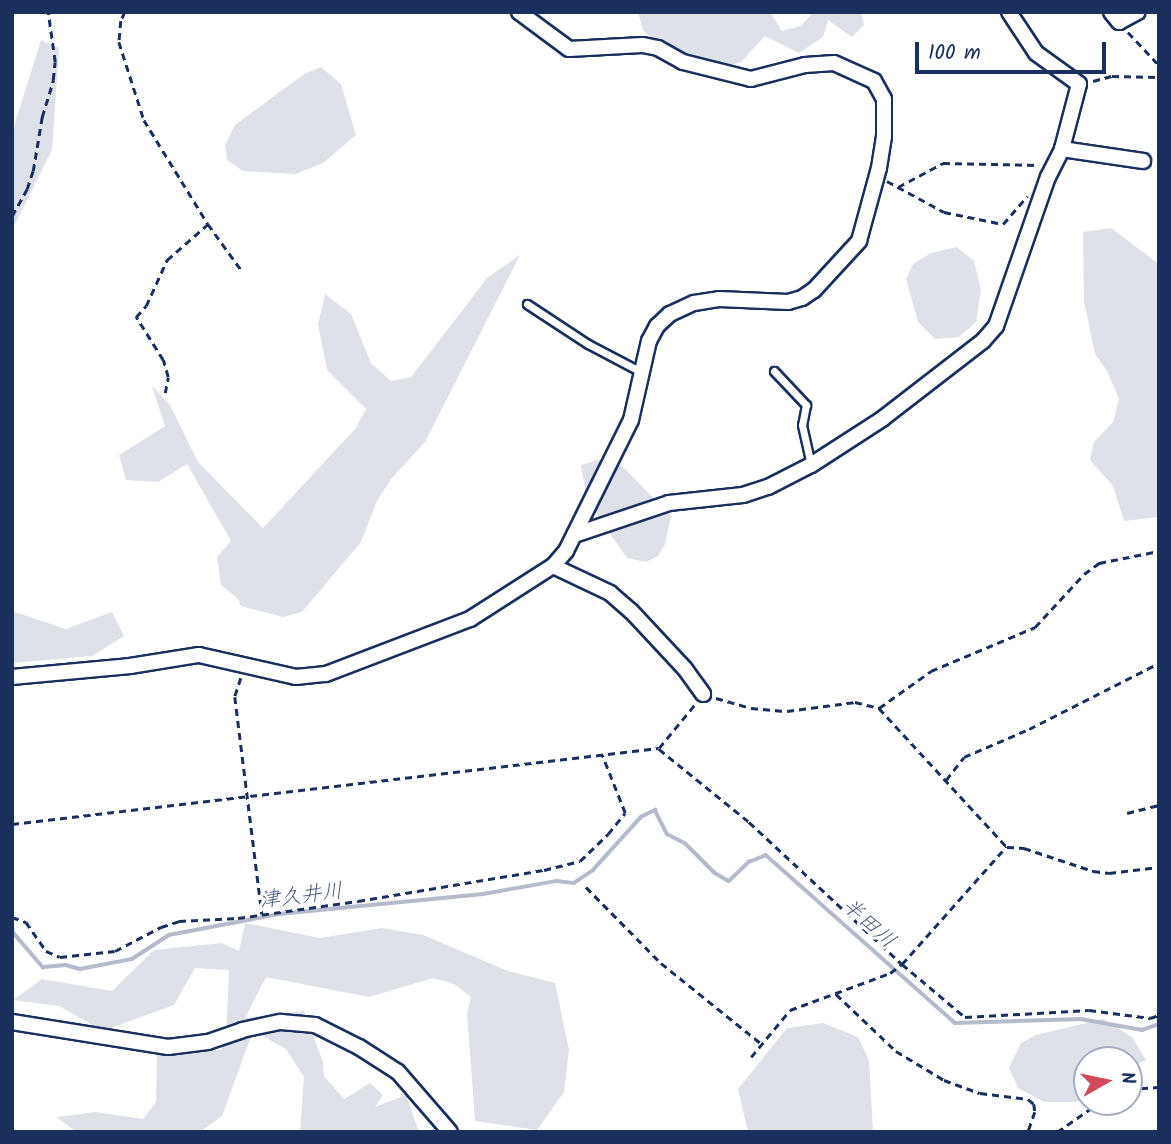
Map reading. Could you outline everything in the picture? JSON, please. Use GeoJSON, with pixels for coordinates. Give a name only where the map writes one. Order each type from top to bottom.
{"type":"FeatureCollection","features":[{"type":"Feature","properties":{"kind":"street"},"geometry":{"type":"LineString","coordinates":[[12,677],[130,666],[199,655],[296,677],[326,674],[470,619],[553,566],[574,536],[631,420],[649,341],[657,326],[670,314],[694,303],[719,299],[788,302],[802,298],[814,290],[859,241],[877,176],[884,136],[884,99],[874,81],[834,64],[813,64],[751,79],[702,68],[650,46],[569,49],[519,12]]}},
{"type":"Feature","properties":{"kind":"street"},"geometry":{"type":"LineString","coordinates":[[574,536],[669,503],[743,495],[811,465],[915,396],[983,341],[996,326],[1040,198],[1062,149],[1079,83],[1036,53],[1009,12]]}},
{"type":"Feature","properties":{"kind":"street"},"geometry":{"type":"LineString","coordinates":[[1115,17],[1138,12]]}},
{"type":"Feature","properties":{"kind":"street"},"geometry":{"type":"LineString","coordinates":[[1062,149],[1143,161]]}},
{"type":"Feature","properties":{"kind":"street"},"geometry":{"type":"LineString","coordinates":[[553,566],[598,586],[631,611],[685,669],[703,694]]}},
{"type":"Feature","properties":{"kind":"street"},"geometry":{"type":"LineString","coordinates":[[12,1022],[168,1047],[208,1042],[242,1030],[281,1022],[315,1025],[359,1047],[398,1072],[450,1132]]}},
{"type":"Feature","properties":{"kind":"lane"},"geometry":{"type":"LineString","coordinates":[[527,303],[587,344],[643,373]]}},
{"type":"Feature","properties":{"kind":"lane"},"geometry":{"type":"LineString","coordinates":[[774,371],[806,405],[802,425],[811,465]]}},
{"type":"Feature","properties":{"kind":"path"},"geometry":{"type":"LineString","coordinates":[[12,216],[33,171],[42,117],[53,80],[55,62],[48,12]]}},
{"type":"Feature","properties":{"kind":"path"},"geometry":{"type":"LineString","coordinates":[[125,12],[121,21],[119,42],[144,120],[208,224],[242,271]]}},
{"type":"Feature","properties":{"kind":"path"},"geometry":{"type":"LineString","coordinates":[[1115,17],[1159,65]]}},
{"type":"Feature","properties":{"kind":"path"},"geometry":{"type":"LineString","coordinates":[[1079,83],[1112,76],[1159,77]]}},
{"type":"Feature","properties":{"kind":"path"},"geometry":{"type":"LineString","coordinates":[[898,187],[943,163],[1053,166]]}},
{"type":"Feature","properties":{"kind":"path"},"geometry":{"type":"LineString","coordinates":[[877,176],[944,212],[1003,224],[1027,196],[1040,198]]}},
{"type":"Feature","properties":{"kind":"path"},"geometry":{"type":"LineString","coordinates":[[165,393],[168,377],[163,360],[136,317],[146,306],[167,260],[208,224]]}},
{"type":"Feature","properties":{"kind":"path"},"geometry":{"type":"LineString","coordinates":[[879,708],[931,671],[1035,627],[1084,575],[1100,563],[1159,551]]}},
{"type":"Feature","properties":{"kind":"path"},"geometry":{"type":"LineString","coordinates":[[946,780],[964,757],[1029,729],[1159,663]]}},
{"type":"Feature","properties":{"kind":"path"},"geometry":{"type":"LineString","coordinates":[[245,666],[235,697],[262,914]]}},
{"type":"Feature","properties":{"kind":"path"},"geometry":{"type":"LineString","coordinates":[[12,824],[659,748],[703,694],[751,708],[787,711],[855,702],[879,708],[1007,847],[1024,848],[1093,872],[1110,873],[1159,867]]}},
{"type":"Feature","properties":{"kind":"path"},"geometry":{"type":"LineString","coordinates":[[659,748],[749,822],[902,964],[965,1017],[1089,1010],[1113,1016],[1150,1018],[1159,1015]]}},
{"type":"Feature","properties":{"kind":"path"},"geometry":{"type":"LineString","coordinates":[[12,917],[26,922],[46,951],[60,957],[115,951],[161,927],[179,921],[262,914],[371,899],[544,870],[580,861],[625,813],[602,755]]}},
{"type":"Feature","properties":{"kind":"path"},"geometry":{"type":"LineString","coordinates":[[1127,813],[1159,805]]}},
{"type":"Feature","properties":{"kind":"path"},"geometry":{"type":"LineString","coordinates":[[751,1057],[790,1010],[890,973],[902,964],[1007,847]]}},
{"type":"Feature","properties":{"kind":"path"},"geometry":{"type":"LineString","coordinates":[[586,887],[661,963],[763,1045]]}},
{"type":"Feature","properties":{"kind":"path"},"geometry":{"type":"LineString","coordinates":[[836,994],[896,1051],[944,1080],[980,1093],[1028,1099],[1034,1104],[1035,1112],[1028,1132]]}},
{"type":"Feature","properties":{"kind":"path"},"geometry":{"type":"LineString","coordinates":[[1057,1132],[1080,1116]]}},
{"type":"Feature","properties":{"kind":"shaded area"},"geometry":{"type":"Polygon","coordinates":[[[638,12],[770,12],[782,31],[801,26],[813,12],[861,12],[864,25],[852,37],[828,20],[823,37],[799,53],[765,36],[741,62],[724,67],[663,49],[643,30],[638,12]]]}},
{"type":"Feature","properties":{"kind":"shaded area"},"geometry":{"type":"Polygon","coordinates":[[[41,40],[59,48],[52,150],[12,230],[12,146],[15,123],[41,40]]]}},
{"type":"Feature","properties":{"kind":"shaded area"},"geometry":{"type":"Polygon","coordinates":[[[321,67],[341,84],[356,135],[323,163],[296,174],[243,171],[227,160],[225,145],[235,125],[304,74],[321,67]]]}},
{"type":"Feature","properties":{"kind":"shaded area"},"geometry":{"type":"Polygon","coordinates":[[[1111,228],[1159,264],[1159,517],[1124,521],[1113,486],[1090,460],[1094,442],[1113,422],[1119,399],[1107,371],[1095,354],[1084,301],[1083,232],[1111,228]]]}},
{"type":"Feature","properties":{"kind":"shaded area"},"geometry":{"type":"Polygon","coordinates":[[[957,247],[974,261],[981,290],[976,322],[959,337],[935,339],[918,322],[906,279],[913,264],[931,253],[957,247]]]}},
{"type":"Feature","properties":{"kind":"shaded area"},"geometry":{"type":"Polygon","coordinates":[[[520,255],[425,442],[391,479],[377,501],[361,542],[302,612],[283,617],[241,606],[238,599],[221,585],[217,557],[231,541],[187,464],[158,482],[126,480],[119,455],[165,426],[152,386],[170,405],[198,462],[263,528],[355,429],[366,409],[327,370],[318,324],[325,294],[351,314],[371,363],[391,381],[411,377],[488,277],[520,255]]]}},
{"type":"Feature","properties":{"kind":"shaded area"},"geometry":{"type":"Polygon","coordinates":[[[598,460],[621,465],[671,516],[665,544],[658,556],[646,562],[627,558],[587,500],[581,465],[598,460]]]}},
{"type":"Feature","properties":{"kind":"shaded area"},"geometry":{"type":"Polygon","coordinates":[[[12,611],[66,629],[112,612],[124,636],[92,656],[12,663],[12,611]]]}},
{"type":"Feature","properties":{"kind":"shaded area"},"geometry":{"type":"Polygon","coordinates":[[[245,923],[320,938],[382,928],[423,935],[508,971],[555,983],[569,1050],[564,1092],[537,1130],[475,1121],[467,1013],[471,997],[454,984],[433,978],[369,997],[266,977],[245,1018],[304,1011],[323,1062],[324,1076],[344,1099],[370,1083],[383,1095],[375,1107],[406,1095],[419,1132],[300,1132],[304,1077],[286,1049],[253,1031],[222,1116],[200,1132],[76,1132],[56,1117],[96,1112],[143,1119],[156,1102],[157,1053],[221,1050],[226,1039],[229,970],[195,968],[174,1005],[111,1028],[96,1027],[59,1006],[13,1000],[42,979],[112,991],[154,950],[222,943],[239,951],[245,923]]]}},
{"type":"Feature","properties":{"kind":"shaded area"},"geometry":{"type":"Polygon","coordinates":[[[1103,1019],[1132,1037],[1137,1046],[1073,1046],[1073,1102],[1044,1102],[1018,1088],[1009,1068],[1021,1043],[1036,1035],[1103,1019]]]}},
{"type":"Feature","properties":{"kind":"shaded area"},"geometry":{"type":"Polygon","coordinates":[[[823,1023],[858,1037],[869,1060],[873,1132],[748,1132],[738,1089],[787,1028],[823,1023]]]}},
{"type":"Feature","properties":{"kind":"waterway","name":"半田川"},"geometry":{"type":"LineString","coordinates":[[12,931],[43,967],[66,965],[80,969],[132,959],[169,935],[279,914],[483,894],[557,881],[574,883],[593,870],[641,817],[655,810],[667,834],[685,843],[715,873],[729,881],[749,862],[766,855],[955,1023],[1081,1019],[1142,1030],[1159,1024]]}},
{"type":"Feature","properties":{"kind":"water label","name":"津久井川"},"geometry":{"type":"Point","coordinates":[301,897]}}]}
